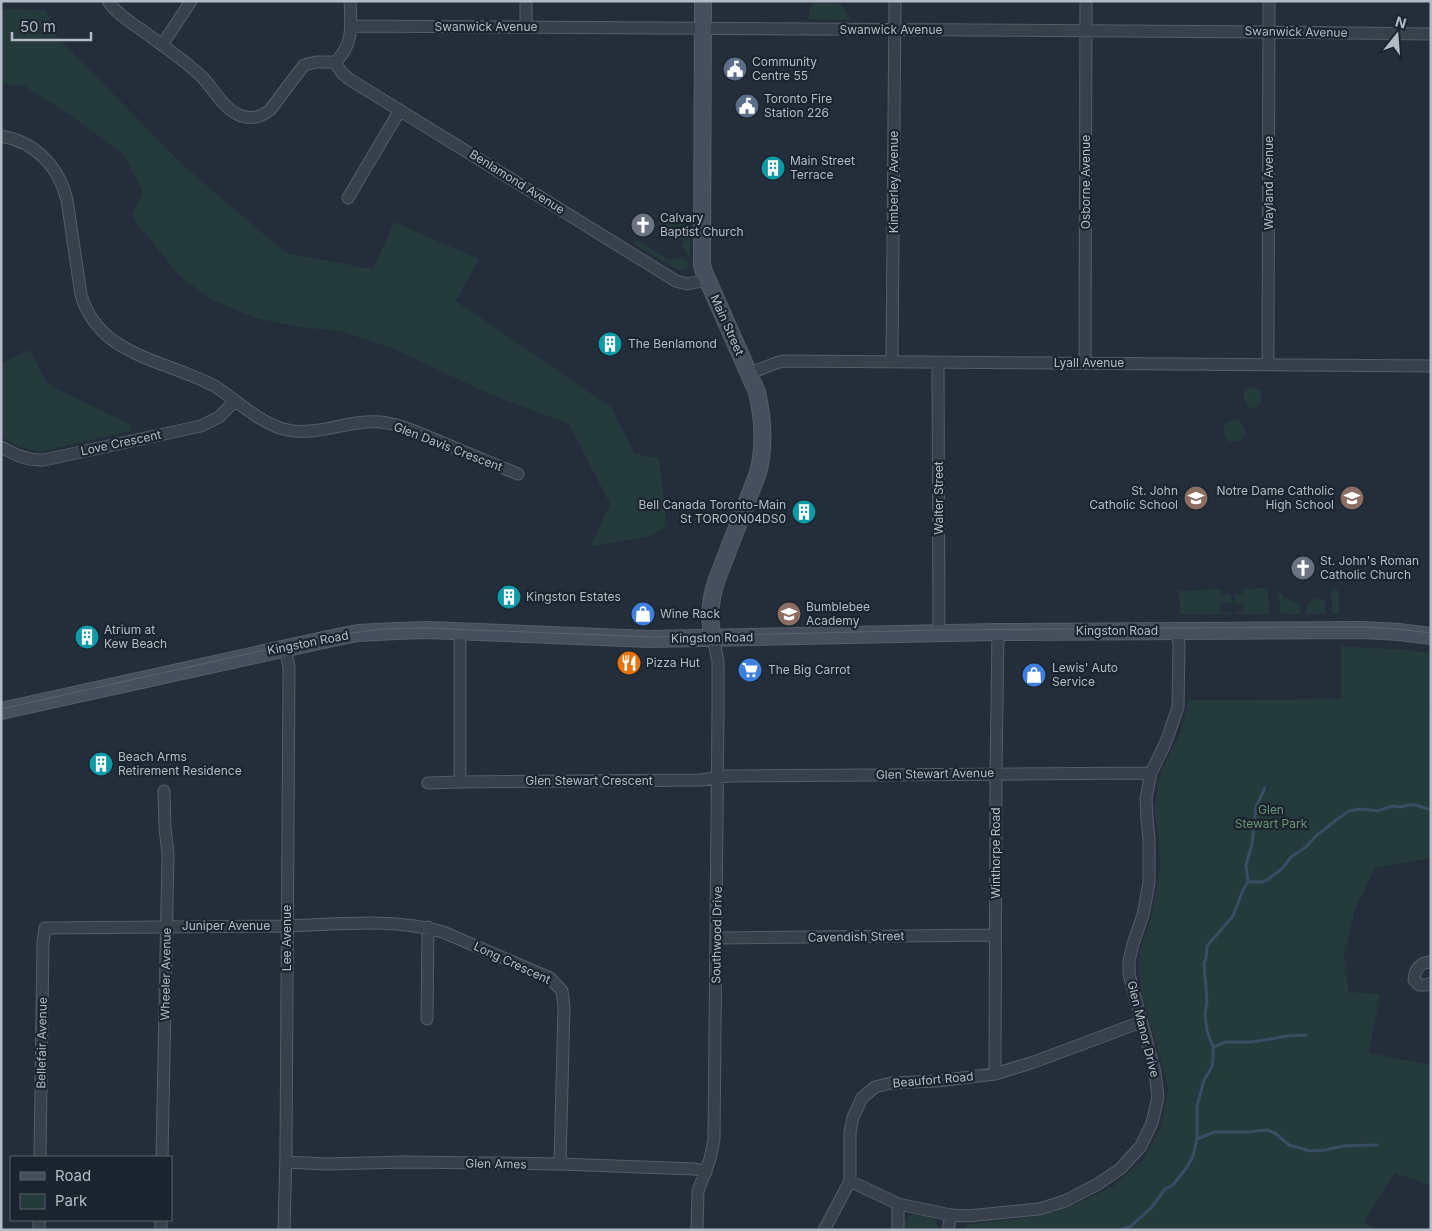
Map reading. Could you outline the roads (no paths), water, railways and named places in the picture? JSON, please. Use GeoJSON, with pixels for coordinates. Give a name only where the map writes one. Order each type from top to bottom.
{"type":"FeatureCollection","features":[{"type":"Feature","properties":{"kind":"main road","name":"Main Street"},"geometry":{"type":"LineString","coordinates":[[703,1],[702,265],[757,392],[761,409],[762,447],[758,473],[712,596],[710,617],[713,638]]}},
{"type":"Feature","properties":{"kind":"main road","name":"Kingston Road"},"geometry":{"type":"LineString","coordinates":[[1,711],[285,647],[358,634],[397,631],[649,639],[998,632],[1363,630],[1431,636]]}},
{"type":"Feature","properties":{"kind":"street"},"geometry":{"type":"LineString","coordinates":[[108,1],[124,17],[203,78],[228,107],[237,114],[246,117],[261,116],[270,110],[304,65],[316,62],[335,62],[344,52],[350,37],[350,1]]}},
{"type":"Feature","properties":{"kind":"street"},"geometry":{"type":"LineString","coordinates":[[162,45],[191,1]]}},
{"type":"Feature","properties":{"kind":"street"},"geometry":{"type":"LineString","coordinates":[[526,1],[526,27]]}},
{"type":"Feature","properties":{"kind":"street","name":"Kimberley Avenue"},"geometry":{"type":"LineString","coordinates":[[892,362],[895,1]]}},
{"type":"Feature","properties":{"kind":"street","name":"Osborne Avenue"},"geometry":{"type":"LineString","coordinates":[[1085,362],[1086,1]]}},
{"type":"Feature","properties":{"kind":"street","name":"Wayland Avenue"},"geometry":{"type":"LineString","coordinates":[[1268,365],[1269,1]]}},
{"type":"Feature","properties":{"kind":"street","name":"Swanwick Avenue"},"geometry":{"type":"LineString","coordinates":[[351,26],[1431,34]]}},
{"type":"Feature","properties":{"kind":"street","name":"Benlamond Avenue"},"geometry":{"type":"LineString","coordinates":[[335,62],[342,73],[350,79],[676,281],[687,284],[707,280]]}},
{"type":"Feature","properties":{"kind":"street"},"geometry":{"type":"LineString","coordinates":[[348,198],[400,110]]}},
{"type":"Feature","properties":{"kind":"street","name":"Glen Davis Crescent"},"geometry":{"type":"LineString","coordinates":[[1,136],[20,141],[38,151],[52,165],[61,181],[67,200],[81,295],[87,310],[101,331],[114,342],[215,386],[265,421],[282,428],[293,431],[313,432],[367,422],[400,426],[518,474]]}},
{"type":"Feature","properties":{"kind":"street","name":"Lyall Avenue"},"geometry":{"type":"LineString","coordinates":[[749,373],[783,361],[1431,366]]}},
{"type":"Feature","properties":{"kind":"street","name":"Walter Street"},"geometry":{"type":"LineString","coordinates":[[938,363],[939,633]]}},
{"type":"Feature","properties":{"kind":"street","name":"Love Crescent"},"geometry":{"type":"LineString","coordinates":[[1,447],[26,459],[44,460],[201,426],[219,417],[235,401]]}},
{"type":"Feature","properties":{"kind":"street","name":"Glen Manor Drive"},"geometry":{"type":"LineString","coordinates":[[850,1181],[898,1204],[951,1215],[973,1216],[1038,1209],[1065,1201],[1098,1184],[1120,1169],[1141,1146],[1152,1123],[1158,1097],[1155,1072],[1129,974],[1128,961],[1143,914],[1149,883],[1149,839],[1146,798],[1151,773],[1166,742],[1178,707],[1178,631]]}},
{"type":"Feature","properties":{"kind":"street"},"geometry":{"type":"LineString","coordinates":[[460,632],[460,782]]}},
{"type":"Feature","properties":{"kind":"street","name":"Winthorpe Road"},"geometry":{"type":"LineString","coordinates":[[995,1074],[998,632]]}},
{"type":"Feature","properties":{"kind":"street","name":"Southwood Drive"},"geometry":{"type":"LineString","coordinates":[[697,1230],[698,1191],[711,1157],[714,1140],[718,661],[713,638]]}},
{"type":"Feature","properties":{"kind":"street","name":"Lee Avenue"},"geometry":{"type":"LineString","coordinates":[[284,1230],[290,667],[285,647]]}},
{"type":"Feature","properties":{"kind":"street","name":"Glen Stewart Avenue"},"geometry":{"type":"LineString","coordinates":[[718,778],[728,776],[1151,773]]}},
{"type":"Feature","properties":{"kind":"street","name":"Glen Stewart Crescent"},"geometry":{"type":"LineString","coordinates":[[428,783],[691,780],[718,778]]}},
{"type":"Feature","properties":{"kind":"street","name":"Wheeler Avenue"},"geometry":{"type":"LineString","coordinates":[[162,1156],[168,854],[164,791]]}},
{"type":"Feature","properties":{"kind":"street","name":"Long Crescent"},"geometry":{"type":"LineString","coordinates":[[287,926],[392,923],[428,927],[550,978],[562,990],[564,1007],[560,1164]]}},
{"type":"Feature","properties":{"kind":"street","name":"Juniper Avenue"},"geometry":{"type":"LineString","coordinates":[[45,928],[287,926]]}},
{"type":"Feature","properties":{"kind":"street"},"geometry":{"type":"LineString","coordinates":[[427,1019],[428,927]]}},
{"type":"Feature","properties":{"kind":"street","name":"Bellefair Avenue"},"geometry":{"type":"LineString","coordinates":[[40,1156],[43,942],[45,928]]}},
{"type":"Feature","properties":{"kind":"street","name":"Cavendish Street"},"geometry":{"type":"LineString","coordinates":[[717,938],[995,935]]}},
{"type":"Feature","properties":{"kind":"street"},"geometry":{"type":"LineString","coordinates":[[1431,962],[1421,964],[1417,968],[1414,980],[1418,985],[1431,983]]}},
{"type":"Feature","properties":{"kind":"street","name":"Beaufort Road"},"geometry":{"type":"LineString","coordinates":[[824,1230],[850,1181],[850,1132],[853,1117],[862,1098],[875,1087],[891,1083],[937,1081],[995,1074],[1034,1062],[1141,1022]]}},
{"type":"Feature","properties":{"kind":"street","name":"Glen Ames"},"geometry":{"type":"LineString","coordinates":[[286,1162],[326,1164],[404,1162],[560,1164],[695,1169],[706,1172]]}},
{"type":"Feature","properties":{"kind":"street"},"geometry":{"type":"LineString","coordinates":[[898,1204],[898,1230]]}},
{"type":"Feature","properties":{"kind":"street"},"geometry":{"type":"LineString","coordinates":[[948,1230],[951,1215]]}},
{"type":"Feature","properties":{"kind":"waterway"},"geometry":{"type":"LineString","coordinates":[[1121,1230],[1131,1226],[1151,1208],[1165,1189],[1173,1185],[1193,1156],[1197,1139],[1197,1106],[1204,1080],[1212,1067],[1213,1058],[1213,1047],[1207,1031],[1205,1014],[1207,1002],[1204,963],[1207,946],[1233,916],[1248,882],[1246,865],[1252,844],[1256,807],[1265,788]]}},
{"type":"Feature","properties":{"kind":"waterway"},"geometry":{"type":"LineString","coordinates":[[1248,882],[1267,880],[1283,868],[1291,857],[1349,811],[1361,809],[1378,811],[1392,806],[1409,805],[1416,805],[1431,810]]}},
{"type":"Feature","properties":{"kind":"waterway"},"geometry":{"type":"LineString","coordinates":[[1213,1047],[1226,1042],[1252,1042],[1306,1035]]}},
{"type":"Feature","properties":{"kind":"waterway"},"geometry":{"type":"LineString","coordinates":[[1197,1139],[1214,1132],[1267,1130],[1275,1133],[1289,1145],[1310,1151],[1343,1146],[1377,1145]]}},
{"type":"Feature","properties":{"kind":"tram line"},"geometry":{"type":"LineString","coordinates":[[1,709],[319,638],[381,629],[424,628],[653,637],[939,630],[1299,627],[1366,627],[1431,633]]}},
{"type":"Feature","properties":{"kind":"place","name":"Community Centre 55"},"geometry":{"type":"Point","coordinates":[735,69]}},
{"type":"Feature","properties":{"kind":"place","name":"Toronto Fire Station 226"},"geometry":{"type":"Point","coordinates":[747,106]}},
{"type":"Feature","properties":{"kind":"place","name":"Main Street Terrace"},"geometry":{"type":"Point","coordinates":[773,168]}},
{"type":"Feature","properties":{"kind":"place","name":"Calvary Baptist Church"},"geometry":{"type":"Point","coordinates":[643,225]}},
{"type":"Feature","properties":{"kind":"place","name":"The Benlamond"},"geometry":{"type":"Point","coordinates":[610,344]}},
{"type":"Feature","properties":{"kind":"place","name":"St. John Catholic School"},"geometry":{"type":"Point","coordinates":[1196,498]}},
{"type":"Feature","properties":{"kind":"place","name":"Notre Dame Catholic High School"},"geometry":{"type":"Point","coordinates":[1352,498]}},
{"type":"Feature","properties":{"kind":"place","name":"Bell Canada Toronto-Main St TOROON04DS0"},"geometry":{"type":"Point","coordinates":[804,512]}},
{"type":"Feature","properties":{"kind":"place","name":"St. John's Roman Catholic Church"},"geometry":{"type":"Point","coordinates":[1303,568]}},
{"type":"Feature","properties":{"kind":"place","name":"Kingston Estates"},"geometry":{"type":"Point","coordinates":[509,597]}},
{"type":"Feature","properties":{"kind":"place","name":"Wine Rack"},"geometry":{"type":"Point","coordinates":[643,614]}},
{"type":"Feature","properties":{"kind":"place","name":"Bumblebee Academy"},"geometry":{"type":"Point","coordinates":[789,614]}},
{"type":"Feature","properties":{"kind":"place","name":"Atrium at Kew Beach"},"geometry":{"type":"Point","coordinates":[87,637]}},
{"type":"Feature","properties":{"kind":"place","name":"Pizza Hut"},"geometry":{"type":"Point","coordinates":[629,663]}},
{"type":"Feature","properties":{"kind":"place","name":"The Big Carrot"},"geometry":{"type":"Point","coordinates":[750,670]}},
{"type":"Feature","properties":{"kind":"place","name":"Lewis' Auto Service"},"geometry":{"type":"Point","coordinates":[1034,675]}},
{"type":"Feature","properties":{"kind":"place","name":"Beach Arms Retirement Residence"},"geometry":{"type":"Point","coordinates":[101,764]}},
{"type":"Feature","properties":{"kind":"park label","name":"Glen Stewart Park"},"geometry":{"type":"Point","coordinates":[1271,817]}}]}
